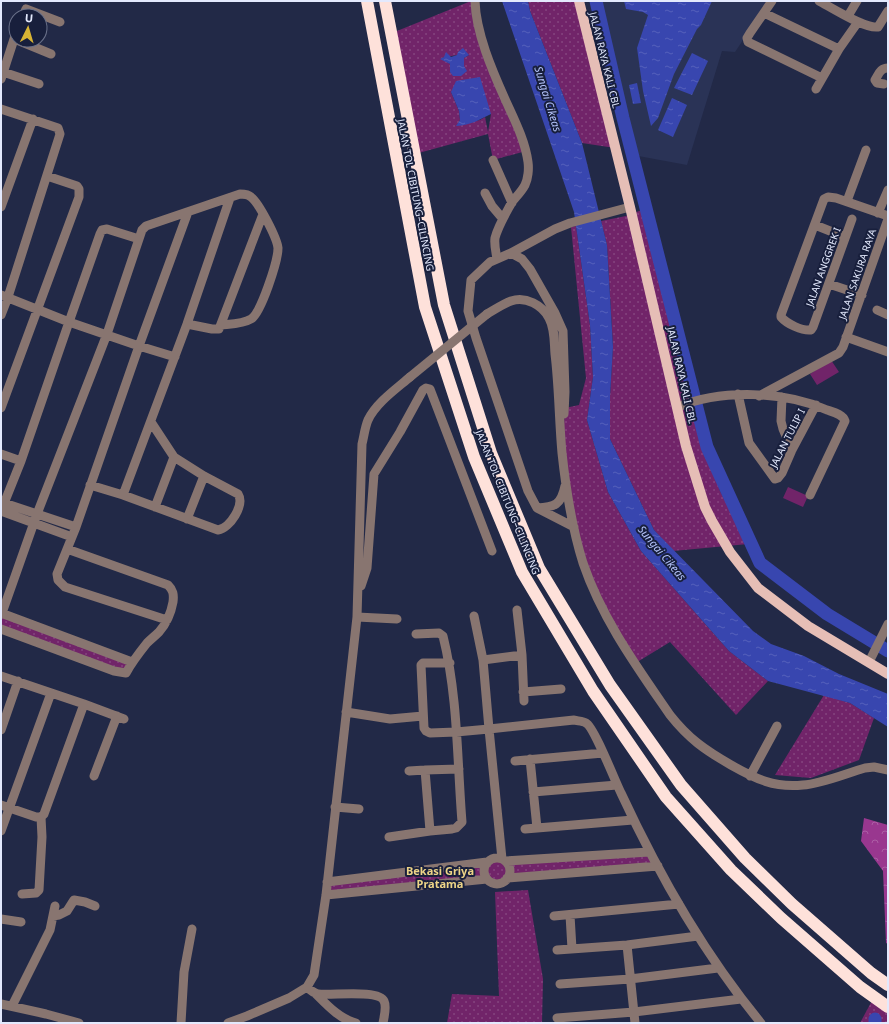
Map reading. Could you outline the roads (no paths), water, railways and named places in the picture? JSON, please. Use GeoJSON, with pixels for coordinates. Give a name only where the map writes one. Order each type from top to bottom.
{"type":"FeatureCollection","features":[{"type":"Feature","properties":{"kind":"highway","name":"JALAN TOL CIBITUNG–CILINCING"},"geometry":{"type":"LineString","coordinates":[[367,1],[425,307],[474,457],[522,572],[593,691],[666,797],[731,870],[781,918],[860,987],[888,1007]]}},
{"type":"Feature","properties":{"kind":"highway","name":"JALAN TOL CIBITUNG–CILINCING"},"geometry":{"type":"LineString","coordinates":[[385,1],[444,305],[492,453],[539,568],[610,685],[681,785],[746,858],[792,904],[871,973],[888,985]]}},
{"type":"Feature","properties":{"kind":"main road","name":"JALAN RAYA KALI CBL"},"geometry":{"type":"LineString","coordinates":[[579,1],[630,207],[686,446],[705,507],[714,526],[738,563],[758,588],[823,636],[888,674]]}},
{"type":"Feature","properties":{"kind":"street"},"geometry":{"type":"LineString","coordinates":[[475,1],[475,11],[478,24],[493,73],[515,120],[524,145],[529,169],[525,185],[503,219],[495,240],[497,259]]}},
{"type":"Feature","properties":{"kind":"street"},"geometry":{"type":"LineString","coordinates":[[772,1],[747,38],[748,42],[822,78]]}},
{"type":"Feature","properties":{"kind":"street"},"geometry":{"type":"LineString","coordinates":[[819,1],[858,22],[873,28],[878,27],[888,11]]}},
{"type":"Feature","properties":{"kind":"street"},"geometry":{"type":"LineString","coordinates":[[848,16],[857,1]]}},
{"type":"Feature","properties":{"kind":"street"},"geometry":{"type":"LineString","coordinates":[[764,13],[839,50]]}},
{"type":"Feature","properties":{"kind":"street"},"geometry":{"type":"LineString","coordinates":[[48,19],[60,22]]}},
{"type":"Feature","properties":{"kind":"street"},"geometry":{"type":"LineString","coordinates":[[816,89],[839,50],[858,22]]}},
{"type":"Feature","properties":{"kind":"street"},"geometry":{"type":"LineString","coordinates":[[12,48],[2,75],[39,84]]}},
{"type":"Feature","properties":{"kind":"street"},"geometry":{"type":"LineString","coordinates":[[38,48],[51,54]]}},
{"type":"Feature","properties":{"kind":"street"},"geometry":{"type":"LineString","coordinates":[[884,84],[877,83],[875,80],[881,70],[888,68]]}},
{"type":"Feature","properties":{"kind":"street"},"geometry":{"type":"LineString","coordinates":[[1,109],[58,128],[59,130],[59,139],[47,176],[4,296],[1,315]]}},
{"type":"Feature","properties":{"kind":"street"},"geometry":{"type":"LineString","coordinates":[[1,207],[33,119]]}},
{"type":"Feature","properties":{"kind":"street"},"geometry":{"type":"LineString","coordinates":[[847,202],[866,150]]}},
{"type":"Feature","properties":{"kind":"street"},"geometry":{"type":"LineString","coordinates":[[493,160],[512,203]]}},
{"type":"Feature","properties":{"kind":"street"},"geometry":{"type":"LineString","coordinates":[[1,408],[80,194],[77,186],[47,176]]}},
{"type":"Feature","properties":{"kind":"street"},"geometry":{"type":"LineString","coordinates":[[878,213],[888,190]]}},
{"type":"Feature","properties":{"kind":"street"},"geometry":{"type":"LineString","coordinates":[[485,193],[492,206],[503,219]]}},
{"type":"Feature","properties":{"kind":"street"},"geometry":{"type":"LineString","coordinates":[[132,662],[2,613],[36,518],[107,334],[142,230],[146,226],[240,194],[249,195],[253,198],[263,214],[271,229],[278,249],[274,267],[258,311],[251,319],[246,321],[221,325]]}},
{"type":"Feature","properties":{"kind":"street"},"geometry":{"type":"LineString","coordinates":[[845,237],[815,225],[824,200],[828,197],[836,198],[888,218]]}},
{"type":"Feature","properties":{"kind":"street"},"geometry":{"type":"LineString","coordinates":[[123,495],[187,324],[230,198]]}},
{"type":"Feature","properties":{"kind":"street"},"geometry":{"type":"LineString","coordinates":[[574,527],[537,508],[525,484],[468,311],[471,280],[490,262],[555,230],[572,223],[630,207]]}},
{"type":"Feature","properties":{"kind":"street"},"geometry":{"type":"LineString","coordinates":[[167,620],[65,587],[58,580],[57,574],[76,527],[139,346],[188,212]]}},
{"type":"Feature","properties":{"kind":"street"},"geometry":{"type":"LineString","coordinates":[[187,324],[216,330],[219,329],[263,214]]}},
{"type":"Feature","properties":{"kind":"street","name":"JALAN SAKURA RAYA"},"geometry":{"type":"LineString","coordinates":[[759,396],[839,353],[843,347],[862,295],[888,218]]}},
{"type":"Feature","properties":{"kind":"street","name":"JALAN ANGGREK I"},"geometry":{"type":"LineString","coordinates":[[815,225],[781,315],[786,322],[806,330],[811,330],[814,323],[852,219]]}},
{"type":"Feature","properties":{"kind":"street"},"geometry":{"type":"LineString","coordinates":[[76,527],[36,518],[2,508],[5,492],[21,461],[68,322],[102,230],[107,229],[139,239]]}},
{"type":"Feature","properties":{"kind":"street"},"geometry":{"type":"LineString","coordinates":[[511,252],[522,259],[530,268],[555,313],[563,331],[565,392],[562,453]]}},
{"type":"Feature","properties":{"kind":"street"},"geometry":{"type":"LineString","coordinates":[[829,284],[862,295]]}},
{"type":"Feature","properties":{"kind":"street"},"geometry":{"type":"LineString","coordinates":[[4,296],[68,322],[175,357]]}},
{"type":"Feature","properties":{"kind":"street"},"geometry":{"type":"LineString","coordinates":[[228,1023],[282,1001],[307,987],[314,975],[326,895],[357,617],[362,444],[364,431],[368,420],[374,409],[410,377],[487,314],[511,301],[524,300],[534,303],[541,308],[549,318],[553,329],[562,453],[574,527],[583,563],[612,626],[623,646],[670,715],[682,729],[703,748],[750,776],[771,783],[800,785],[809,784],[865,768],[874,767],[888,770]]}},
{"type":"Feature","properties":{"kind":"street"},"geometry":{"type":"LineString","coordinates":[[877,310],[888,315]]}},
{"type":"Feature","properties":{"kind":"street"},"geometry":{"type":"LineString","coordinates":[[846,337],[888,352]]}},
{"type":"Feature","properties":{"kind":"street"},"geometry":{"type":"LineString","coordinates":[[357,594],[367,568],[374,474],[400,432],[423,390],[426,388],[430,389],[492,551]]}},
{"type":"Feature","properties":{"kind":"street"},"geometry":{"type":"LineString","coordinates":[[678,407],[689,402],[738,394],[782,398],[816,405],[842,416],[845,421],[810,495]]}},
{"type":"Feature","properties":{"kind":"street","name":"JALAN TULIP I"},"geometry":{"type":"LineString","coordinates":[[738,394],[749,443],[774,478],[778,479],[816,405]]}},
{"type":"Feature","properties":{"kind":"street"},"geometry":{"type":"LineString","coordinates":[[782,398],[781,421],[792,450]]}},
{"type":"Feature","properties":{"kind":"street"},"geometry":{"type":"LineString","coordinates":[[90,485],[123,495],[218,530],[226,528],[237,512],[240,503],[240,497],[238,494],[204,476],[174,457],[151,422]]}},
{"type":"Feature","properties":{"kind":"street"},"geometry":{"type":"LineString","coordinates":[[1,454],[21,461]]}},
{"type":"Feature","properties":{"kind":"street"},"geometry":{"type":"LineString","coordinates":[[154,506],[174,457]]}},
{"type":"Feature","properties":{"kind":"street"},"geometry":{"type":"LineString","coordinates":[[187,519],[204,476]]}},
{"type":"Feature","properties":{"kind":"street"},"geometry":{"type":"LineString","coordinates":[[537,508],[550,507],[559,502],[563,495],[566,481]]}},
{"type":"Feature","properties":{"kind":"street"},"geometry":{"type":"LineString","coordinates":[[36,518],[72,537]]}},
{"type":"Feature","properties":{"kind":"street"},"geometry":{"type":"LineString","coordinates":[[1,629],[114,671],[126,673],[132,662],[149,640],[160,631],[167,620],[171,612],[173,597],[172,589],[168,585],[67,549]]}},
{"type":"Feature","properties":{"kind":"street"},"geometry":{"type":"LineString","coordinates":[[517,610],[522,655],[524,701]]}},
{"type":"Feature","properties":{"kind":"street"},"geometry":{"type":"LineString","coordinates":[[474,616],[483,660],[489,729],[504,860],[509,866],[510,872],[507,878]]}},
{"type":"Feature","properties":{"kind":"street"},"geometry":{"type":"LineString","coordinates":[[357,617],[397,619]]}},
{"type":"Feature","properties":{"kind":"street"},"geometry":{"type":"LineString","coordinates":[[869,662],[888,624]]}},
{"type":"Feature","properties":{"kind":"street"},"geometry":{"type":"LineString","coordinates":[[389,837],[456,828],[462,822],[450,663],[442,634],[416,634]]}},
{"type":"Feature","properties":{"kind":"street"},"geometry":{"type":"LineString","coordinates":[[483,660],[522,655]]}},
{"type":"Feature","properties":{"kind":"street"},"geometry":{"type":"LineString","coordinates":[[450,663],[423,663],[421,665],[424,728],[428,733],[456,732],[574,720],[585,722],[588,725],[597,739],[602,753],[649,852],[679,904],[718,968],[761,1023]]}},
{"type":"Feature","properties":{"kind":"street"},"geometry":{"type":"LineString","coordinates":[[1,676],[84,704],[120,718],[94,776]]}},
{"type":"Feature","properties":{"kind":"street"},"geometry":{"type":"LineString","coordinates":[[1,730],[18,681]]}},
{"type":"Feature","properties":{"kind":"street"},"geometry":{"type":"LineString","coordinates":[[523,692],[561,689]]}},
{"type":"Feature","properties":{"kind":"street"},"geometry":{"type":"LineString","coordinates":[[1,831],[5,806],[50,693]]}},
{"type":"Feature","properties":{"kind":"street"},"geometry":{"type":"LineString","coordinates":[[22,894],[36,893],[39,890],[42,837],[41,817],[46,809],[84,704]]}},
{"type":"Feature","properties":{"kind":"street"},"geometry":{"type":"LineString","coordinates":[[346,712],[390,719],[423,716]]}},
{"type":"Feature","properties":{"kind":"street"},"geometry":{"type":"LineString","coordinates":[[750,776],[777,726]]}},
{"type":"Feature","properties":{"kind":"street"},"geometry":{"type":"LineString","coordinates":[[515,761],[602,753]]}},
{"type":"Feature","properties":{"kind":"street"},"geometry":{"type":"LineString","coordinates":[[530,759],[537,828]]}},
{"type":"Feature","properties":{"kind":"street"},"geometry":{"type":"LineString","coordinates":[[409,771],[459,769]]}},
{"type":"Feature","properties":{"kind":"street"},"geometry":{"type":"LineString","coordinates":[[425,770],[430,831]]}},
{"type":"Feature","properties":{"kind":"street"},"geometry":{"type":"LineString","coordinates":[[533,792],[617,785]]}},
{"type":"Feature","properties":{"kind":"street"},"geometry":{"type":"LineString","coordinates":[[5,806],[36,817],[41,817]]}},
{"type":"Feature","properties":{"kind":"street"},"geometry":{"type":"LineString","coordinates":[[335,807],[359,809]]}},
{"type":"Feature","properties":{"kind":"street"},"geometry":{"type":"LineString","coordinates":[[525,829],[633,820]]}},
{"type":"Feature","properties":{"kind":"street"},"geometry":{"type":"LineString","coordinates":[[327,882],[487,862],[494,858],[504,860],[649,852]]}},
{"type":"Feature","properties":{"kind":"street"},"geometry":{"type":"LineString","coordinates":[[487,862],[484,870],[487,879],[492,883],[499,883],[507,878],[658,866]]}},
{"type":"Feature","properties":{"kind":"street"},"geometry":{"type":"LineString","coordinates":[[326,895],[487,879]]}},
{"type":"Feature","properties":{"kind":"street"},"geometry":{"type":"LineString","coordinates":[[12,1006],[50,930],[54,911],[59,915],[67,911],[74,900],[86,902],[95,906]]}},
{"type":"Feature","properties":{"kind":"street"},"geometry":{"type":"LineString","coordinates":[[554,916],[679,904]]}},
{"type":"Feature","properties":{"kind":"street"},"geometry":{"type":"LineString","coordinates":[[570,915],[572,949]]}},
{"type":"Feature","properties":{"kind":"street"},"geometry":{"type":"LineString","coordinates":[[1,919],[22,922]]}},
{"type":"Feature","properties":{"kind":"street"},"geometry":{"type":"LineString","coordinates":[[181,1023],[184,972],[192,928]]}},
{"type":"Feature","properties":{"kind":"street"},"geometry":{"type":"LineString","coordinates":[[557,950],[698,936]]}},
{"type":"Feature","properties":{"kind":"street"},"geometry":{"type":"LineString","coordinates":[[627,944],[635,1023]]}},
{"type":"Feature","properties":{"kind":"street"},"geometry":{"type":"LineString","coordinates":[[560,984],[718,968]]}},
{"type":"Feature","properties":{"kind":"street"},"geometry":{"type":"LineString","coordinates":[[307,987],[344,1018],[356,1023]]}},
{"type":"Feature","properties":{"kind":"street"},"geometry":{"type":"LineString","coordinates":[[316,994],[368,995],[381,998],[385,1002],[383,1023]]}},
{"type":"Feature","properties":{"kind":"street"},"geometry":{"type":"LineString","coordinates":[[556,1018],[634,1012],[741,999]]}},
{"type":"Feature","properties":{"kind":"street"},"geometry":{"type":"LineString","coordinates":[[1,1004],[79,1023]]}},
{"type":"Feature","properties":{"kind":"water","name":"Sungai Cikeas"},"geometry":{"type":"Polygon","coordinates":[[[502,1],[528,1],[530,11],[582,143],[607,245],[613,347],[610,396],[610,439],[654,530],[753,631],[771,644],[804,656],[839,674],[888,694],[888,727],[850,703],[768,681],[729,651],[641,551],[608,492],[587,420],[593,377],[590,325],[574,212],[502,1]]]}},
{"type":"Feature","properties":{"kind":"water"},"geometry":{"type":"Polygon","coordinates":[[[624,1],[712,1],[701,25],[697,29],[674,74],[658,118],[651,126],[643,91],[637,48],[648,15],[643,12],[626,9],[624,1]]]}},
{"type":"Feature","properties":{"kind":"water"},"geometry":{"type":"Polygon","coordinates":[[[463,48],[469,55],[464,58],[464,66],[467,71],[461,76],[453,76],[450,72],[450,64],[440,59],[444,57],[446,52],[451,57],[457,55],[463,48]]]}},
{"type":"Feature","properties":{"kind":"water"},"geometry":{"type":"Polygon","coordinates":[[[692,53],[708,61],[692,95],[674,88],[692,53]]]}},
{"type":"Feature","properties":{"kind":"water"},"geometry":{"type":"Polygon","coordinates":[[[480,77],[491,114],[471,123],[456,126],[460,120],[459,111],[451,92],[456,81],[480,77]]]}},
{"type":"Feature","properties":{"kind":"water"},"geometry":{"type":"Polygon","coordinates":[[[637,83],[641,103],[633,104],[629,85],[637,83]]]}},
{"type":"Feature","properties":{"kind":"water"},"geometry":{"type":"Polygon","coordinates":[[[672,98],[687,105],[673,137],[658,130],[672,98]]]}},
{"type":"Feature","properties":{"kind":"waterway"},"geometry":{"type":"LineString","coordinates":[[596,1],[623,118],[707,447],[760,563],[827,614],[888,651]]}},
{"type":"Feature","properties":{"kind":"district","name":"Bekasi Griya Pratama"},"geometry":{"type":"Point","coordinates":[440,877]}}]}
